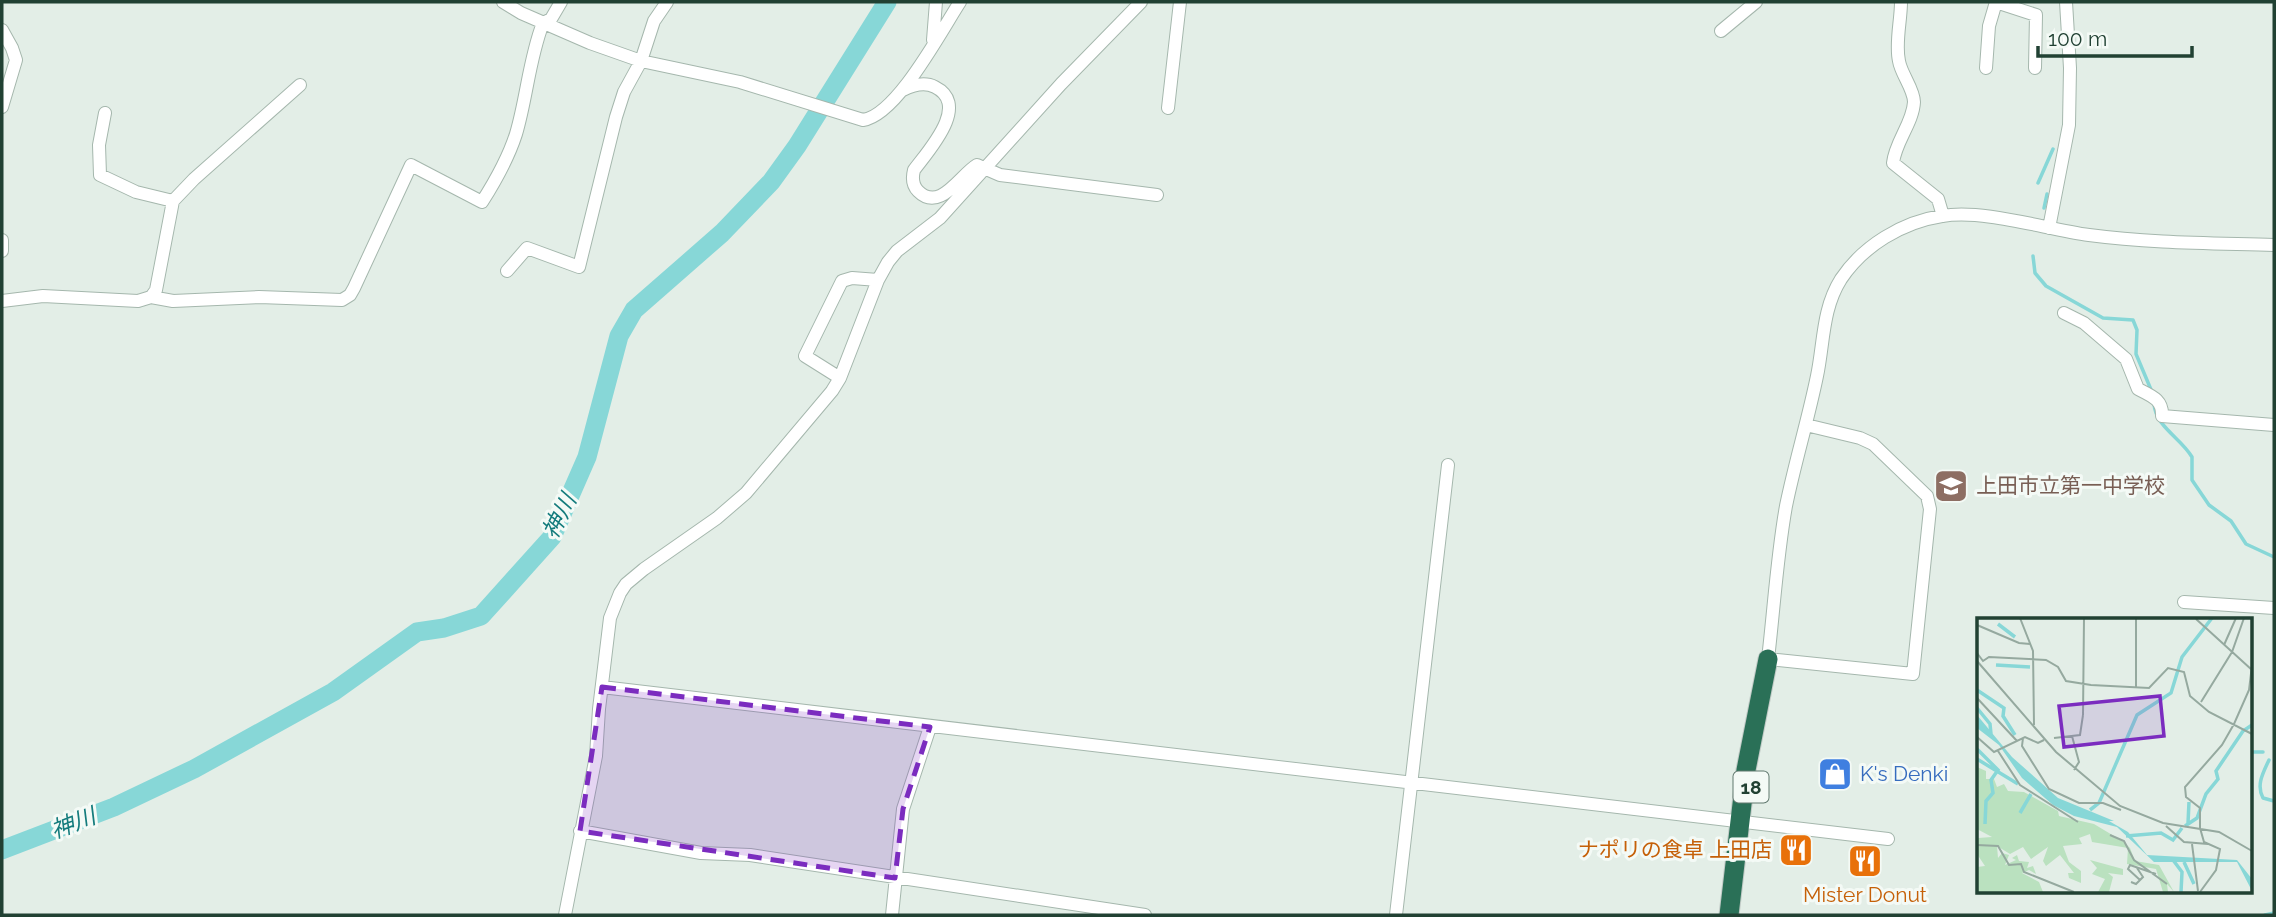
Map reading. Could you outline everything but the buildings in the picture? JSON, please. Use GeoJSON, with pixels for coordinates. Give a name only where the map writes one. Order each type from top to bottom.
{"type":"FeatureCollection","features":[{"type":"Feature","properties":{"kind":"highway","name":"18"},"geometry":{"type":"LineString","coordinates":[[1729,915],[1768,659]]}},
{"type":"Feature","properties":{"kind":"highway","name":"18"},"geometry":{"type":"LineString","coordinates":[[1737,915],[1744,823]]}},
{"type":"Feature","properties":{"kind":"street"},"geometry":{"type":"LineString","coordinates":[[503,2],[543,23],[641,61],[740,82],[855,119],[874,116],[904,90],[960,2]]}},
{"type":"Feature","properties":{"kind":"street"},"geometry":{"type":"LineString","coordinates":[[2,301],[43,296],[138,301],[151,297],[173,302],[258,297],[342,300],[350,295],[411,165],[482,202],[504,166],[512,144],[535,44],[543,23],[551,19],[561,2]]}},
{"type":"Feature","properties":{"kind":"street"},"geometry":{"type":"LineString","coordinates":[[507,271],[527,248],[579,267],[624,92],[641,61],[654,21],[667,2]]}},
{"type":"Feature","properties":{"kind":"street"},"geometry":{"type":"LineString","coordinates":[[933,43],[936,2]]}},
{"type":"Feature","properties":{"kind":"street"},"geometry":{"type":"LineString","coordinates":[[565,915],[596,756],[610,618],[626,584],[717,519],[764,474],[840,378],[878,280],[897,251],[940,218],[1061,84],[1141,2]]}},
{"type":"Feature","properties":{"kind":"street"},"geometry":{"type":"LineString","coordinates":[[1168,108],[1180,2]]}},
{"type":"Feature","properties":{"kind":"street"},"geometry":{"type":"LineString","coordinates":[[1721,31],[1756,2]]}},
{"type":"Feature","properties":{"kind":"street"},"geometry":{"type":"LineString","coordinates":[[1901,2],[1897,49],[1899,64],[1914,100],[1907,126],[1894,152],[1893,163],[1938,200],[1943,216]]}},
{"type":"Feature","properties":{"kind":"street"},"geometry":{"type":"LineString","coordinates":[[1986,68],[1989,26],[1996,2],[2036,15],[2035,68]]}},
{"type":"Feature","properties":{"kind":"street"},"geometry":{"type":"LineString","coordinates":[[2049,228],[2069,125],[2070,68],[2066,2]]}},
{"type":"Feature","properties":{"kind":"street"},"geometry":{"type":"LineString","coordinates":[[2,30],[16,60],[2,107]]}},
{"type":"Feature","properties":{"kind":"street"},"geometry":{"type":"LineString","coordinates":[[904,90],[922,84],[934,87],[941,92],[949,106],[946,124],[914,170],[914,187],[928,197],[943,196],[975,166],[982,166],[1000,175],[1157,195]]}},
{"type":"Feature","properties":{"kind":"street"},"geometry":{"type":"LineString","coordinates":[[151,297],[156,290],[173,201],[300,85]]}},
{"type":"Feature","properties":{"kind":"street"},"geometry":{"type":"LineString","coordinates":[[105,113],[99,145],[100,175],[136,192],[173,201]]}},
{"type":"Feature","properties":{"kind":"street"},"geometry":{"type":"LineString","coordinates":[[1806,425],[1860,438],[1873,444],[1927,496],[1930,509],[1913,674],[1768,659],[1786,506],[1819,365],[1824,320],[1830,300],[1841,279],[1870,248],[1887,235],[1906,226],[1943,216],[1983,217],[2144,241],[2274,245]]}},
{"type":"Feature","properties":{"kind":"street"},"geometry":{"type":"LineString","coordinates":[[2,240],[2,251]]}},
{"type":"Feature","properties":{"kind":"street"},"geometry":{"type":"LineString","coordinates":[[840,378],[805,356],[842,281],[852,278],[878,280]]}},
{"type":"Feature","properties":{"kind":"street"},"geometry":{"type":"LineString","coordinates":[[2064,313],[2084,323],[2126,359],[2138,389],[2156,398],[2163,407],[2162,416],[2274,425]]}},
{"type":"Feature","properties":{"kind":"street"},"geometry":{"type":"LineString","coordinates":[[1396,915],[1448,465]]}},
{"type":"Feature","properties":{"kind":"street"},"geometry":{"type":"LineString","coordinates":[[2184,602],[2274,608]]}},
{"type":"Feature","properties":{"kind":"street"},"geometry":{"type":"LineString","coordinates":[[602,687],[1888,839]]}},
{"type":"Feature","properties":{"kind":"street"},"geometry":{"type":"LineString","coordinates":[[892,915],[903,809],[930,727]]}},
{"type":"Feature","properties":{"kind":"street"},"geometry":{"type":"LineString","coordinates":[[580,831],[701,853],[750,855],[1145,915]]}},
{"type":"Feature","properties":{"kind":"highlighted area"},"geometry":{"type":"Polygon","coordinates":[[[602,687],[930,727],[903,809],[895,878],[580,831],[602,687]]]}},
{"type":"Feature","properties":{"kind":"waterway","name":"神川"},"geometry":{"type":"LineString","coordinates":[[2,850],[114,807],[194,769],[333,692],[417,632],[444,628],[481,616],[552,537],[587,457],[619,336],[634,310],[722,233],[771,182],[797,146],[887,2]]}},
{"type":"Feature","properties":{"kind":"waterway"},"geometry":{"type":"LineString","coordinates":[[2038,183],[2053,149]]}},
{"type":"Feature","properties":{"kind":"waterway"},"geometry":{"type":"LineString","coordinates":[[2044,208],[2047,194]]}},
{"type":"Feature","properties":{"kind":"waterway"},"geometry":{"type":"LineString","coordinates":[[2033,256],[2035,273],[2046,286],[2103,318],[2133,320],[2137,330],[2136,354],[2152,392]]}},
{"type":"Feature","properties":{"kind":"waterway"},"geometry":{"type":"LineString","coordinates":[[2154,404],[2164,426],[2192,457],[2192,480],[2209,505],[2231,521],[2246,544],[2274,557]]}},
{"type":"Feature","properties":{"kind":"waterway"},"geometry":{"type":"LineString","coordinates":[[2252,752],[2263,752]]}},
{"type":"Feature","properties":{"kind":"waterway"},"geometry":{"type":"LineString","coordinates":[[2269,760],[2260,788],[2263,798],[2274,801]]}},
{"type":"Feature","properties":{"kind":"waterway"},"geometry":{"type":"LineString","coordinates":[[2265,915],[2274,913]]}},
{"type":"Feature","properties":{"kind":"place","name":"上田市立第一中学校"},"geometry":{"type":"Point","coordinates":[1951,486]}},
{"type":"Feature","properties":{"kind":"place","name":"K's Denki"},"geometry":{"type":"Point","coordinates":[1835,774]}},
{"type":"Feature","properties":{"kind":"place","name":"ナポリの食卓 上田店"},"geometry":{"type":"Point","coordinates":[1796,850]}},
{"type":"Feature","properties":{"kind":"place","name":"Mister Donut"},"geometry":{"type":"Point","coordinates":[1865,861]}}]}
